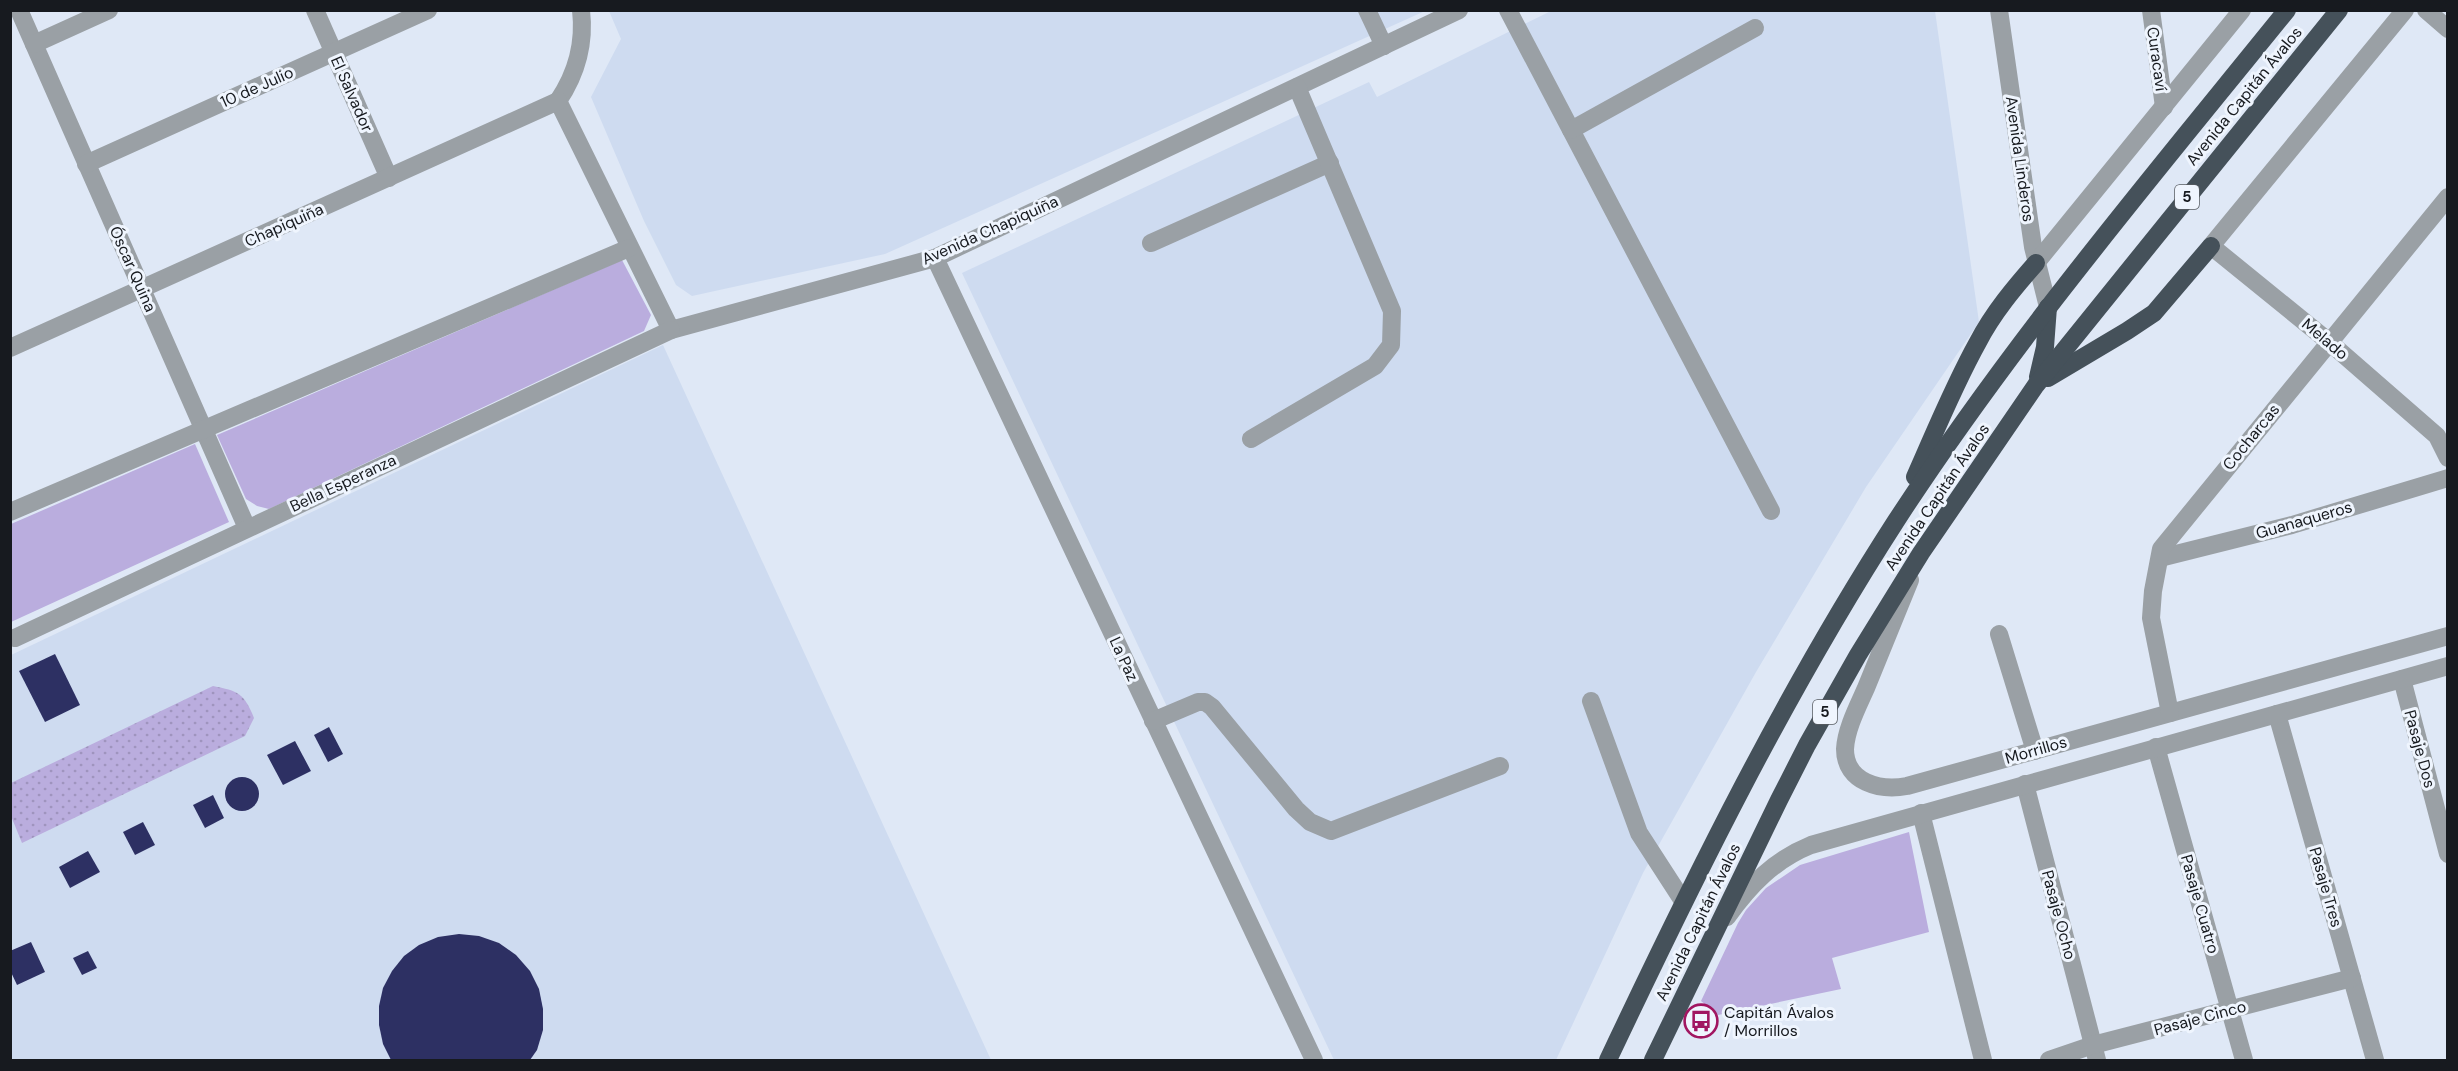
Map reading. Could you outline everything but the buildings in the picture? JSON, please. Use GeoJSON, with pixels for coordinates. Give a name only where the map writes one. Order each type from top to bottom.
{"type":"FeatureCollection","features":[{"type":"Feature","properties":{"kind":"highway","name":"Avenida Capitán Ávalos"},"geometry":{"type":"LineString","coordinates":[[1608,1060],[1683,901],[1780,714],[1895,523],[1973,408],[2048,307],[2287,10]]}},
{"type":"Feature","properties":{"kind":"highway","name":"Avenida Capitán Ávalos"},"geometry":{"type":"LineString","coordinates":[[1653,1060],[1779,800],[1832,700],[1921,553],[2036,385],[2339,10]]}},
{"type":"Feature","properties":{"kind":"highway"},"geometry":{"type":"LineString","coordinates":[[2036,385],[2154,313],[2211,246]]}},
{"type":"Feature","properties":{"kind":"highway"},"geometry":{"type":"LineString","coordinates":[[1895,523],[1950,397],[1978,340],[1994,315],[2036,263]]}},
{"type":"Feature","properties":{"kind":"highway"},"geometry":{"type":"LineString","coordinates":[[2036,385],[2045,347],[2048,307]]}},
{"type":"Feature","properties":{"kind":"street","name":"Óscar Quina"},"geometry":{"type":"LineString","coordinates":[[19,10],[247,528]]}},
{"type":"Feature","properties":{"kind":"street"},"geometry":{"type":"LineString","coordinates":[[33,44],[109,10]]}},
{"type":"Feature","properties":{"kind":"street","name":"El Salvador"},"geometry":{"type":"LineString","coordinates":[[315,10],[389,177]]}},
{"type":"Feature","properties":{"kind":"street","name":"10 de Julio"},"geometry":{"type":"LineString","coordinates":[[86,164],[428,10]]}},
{"type":"Feature","properties":{"kind":"street"},"geometry":{"type":"LineString","coordinates":[[581,10],[579,59],[574,74],[558,101],[671,330]]}},
{"type":"Feature","properties":{"kind":"street"},"geometry":{"type":"LineString","coordinates":[[1367,10],[1384,46]]}},
{"type":"Feature","properties":{"kind":"street","name":"Avenida Chapiquiña"},"geometry":{"type":"LineString","coordinates":[[671,330],[934,258],[1460,10]]}},
{"type":"Feature","properties":{"kind":"street"},"geometry":{"type":"LineString","coordinates":[[1508,10],[1771,511]]}},
{"type":"Feature","properties":{"kind":"street","name":"Avenida Linderos"},"geometry":{"type":"LineString","coordinates":[[1999,10],[2036,263],[2048,307]]}},
{"type":"Feature","properties":{"kind":"street","name":"Curacaví"},"geometry":{"type":"LineString","coordinates":[[2151,10],[2164,107]]}},
{"type":"Feature","properties":{"kind":"street"},"geometry":{"type":"LineString","coordinates":[[2036,263],[2242,10]]}},
{"type":"Feature","properties":{"kind":"street"},"geometry":{"type":"LineString","coordinates":[[2211,246],[2405,10]]}},
{"type":"Feature","properties":{"kind":"street"},"geometry":{"type":"LineString","coordinates":[[2426,10],[2448,29]]}},
{"type":"Feature","properties":{"kind":"street"},"geometry":{"type":"LineString","coordinates":[[1571,130],[1755,28]]}},
{"type":"Feature","properties":{"kind":"street"},"geometry":{"type":"LineString","coordinates":[[1251,439],[1375,366],[1391,345],[1392,311],[1297,87]]}},
{"type":"Feature","properties":{"kind":"street","name":"Chapiquiña"},"geometry":{"type":"LineString","coordinates":[[10,348],[558,101]]}},
{"type":"Feature","properties":{"kind":"street"},"geometry":{"type":"LineString","coordinates":[[1151,243],[1330,163]]}},
{"type":"Feature","properties":{"kind":"street","name":"Cocharcas"},"geometry":{"type":"LineString","coordinates":[[2170,713],[2151,618],[2153,591],[2161,549],[2328,341],[2448,197]]}},
{"type":"Feature","properties":{"kind":"street","name":"Melado"},"geometry":{"type":"LineString","coordinates":[[2211,246],[2328,341],[2442,429]]}},
{"type":"Feature","properties":{"kind":"street"},"geometry":{"type":"LineString","coordinates":[[10,512],[629,248]]}},
{"type":"Feature","properties":{"kind":"street","name":"La Paz"},"geometry":{"type":"LineString","coordinates":[[934,258],[1314,1060]]}},
{"type":"Feature","properties":{"kind":"street","name":"Bella Esperanza"},"geometry":{"type":"LineString","coordinates":[[15,638],[671,330]]}},
{"type":"Feature","properties":{"kind":"street"},"geometry":{"type":"LineString","coordinates":[[2442,429],[2448,458]]}},
{"type":"Feature","properties":{"kind":"street","name":"Guanaqueros"},"geometry":{"type":"LineString","coordinates":[[2160,558],[2292,525],[2448,478]]}},
{"type":"Feature","properties":{"kind":"street","name":"Morrillos"},"geometry":{"type":"LineString","coordinates":[[1921,553],[1848,735],[1845,750],[1851,770],[1858,779],[1869,784],[1896,788],[2448,636]]}},
{"type":"Feature","properties":{"kind":"street"},"geometry":{"type":"LineString","coordinates":[[1999,634],[2035,751]]}},
{"type":"Feature","properties":{"kind":"street","name":"Morrillos"},"geometry":{"type":"LineString","coordinates":[[1711,941],[1751,886],[1782,859],[1828,839],[2448,666]]}},
{"type":"Feature","properties":{"kind":"street","name":"Pasaje Dos"},"geometry":{"type":"LineString","coordinates":[[2402,679],[2448,854]]}},
{"type":"Feature","properties":{"kind":"street"},"geometry":{"type":"LineString","coordinates":[[1591,701],[1639,833],[1683,901]]}},
{"type":"Feature","properties":{"kind":"street"},"geometry":{"type":"LineString","coordinates":[[1153,721],[1198,702],[1205,702],[1212,707],[1296,809],[1310,822],[1331,831],[1500,766]]}},
{"type":"Feature","properties":{"kind":"street","name":"Pasaje Tres"},"geometry":{"type":"LineString","coordinates":[[2277,714],[2375,1060]]}},
{"type":"Feature","properties":{"kind":"street","name":"Pasaje Cuatro"},"geometry":{"type":"LineString","coordinates":[[2156,747],[2244,1060]]}},
{"type":"Feature","properties":{"kind":"street","name":"Pasaje Ocho"},"geometry":{"type":"LineString","coordinates":[[2025,784],[2095,1053]]}},
{"type":"Feature","properties":{"kind":"street"},"geometry":{"type":"LineString","coordinates":[[1921,813],[1983,1060]]}},
{"type":"Feature","properties":{"kind":"street","name":"Pasaje Cinco"},"geometry":{"type":"LineString","coordinates":[[2049,1060],[2095,1053],[2230,1010],[2352,978]]}},
{"type":"Feature","properties":{"kind":"shaded area"},"geometry":{"type":"Polygon","coordinates":[[[609,11],[1425,11],[885,254],[692,296],[676,285],[644,221],[591,97],[621,39],[609,11]]]}},
{"type":"Feature","properties":{"kind":"shaded area"},"geometry":{"type":"Polygon","coordinates":[[[1551,11],[1935,11],[1979,322],[1866,487],[1756,672],[1643,873],[1556,1060],[1334,1060],[962,273],[1369,82],[1377,97],[1551,11]]]}},
{"type":"Feature","properties":{"kind":"shaded area"},"geometry":{"type":"Polygon","coordinates":[[[622,260],[651,315],[644,331],[269,509],[257,506],[246,499],[217,435],[622,260]]]}},
{"type":"Feature","properties":{"kind":"shaded area"},"geometry":{"type":"Polygon","coordinates":[[[663,345],[991,1060],[11,1060],[11,655],[663,345]]]}},
{"type":"Feature","properties":{"kind":"shaded area"},"geometry":{"type":"Polygon","coordinates":[[[195,444],[229,522],[11,622],[11,524],[195,444]]]}},
{"type":"Feature","properties":{"kind":"shaded area"},"geometry":{"type":"Polygon","coordinates":[[[213,686],[239,694],[247,703],[254,718],[245,736],[22,843],[11,816],[11,783],[213,686]]]}},
{"type":"Feature","properties":{"kind":"shaded area"},"geometry":{"type":"Polygon","coordinates":[[[1909,832],[1929,932],[1832,958],[1841,989],[1718,1015],[1701,1001],[1738,923],[1746,910],[1766,888],[1800,865],[1909,832]]]}},
{"type":"Feature","properties":{"kind":"place","name":"Capitán Ávalos / Morrillos"},"geometry":{"type":"Point","coordinates":[1701,1021]}}]}
